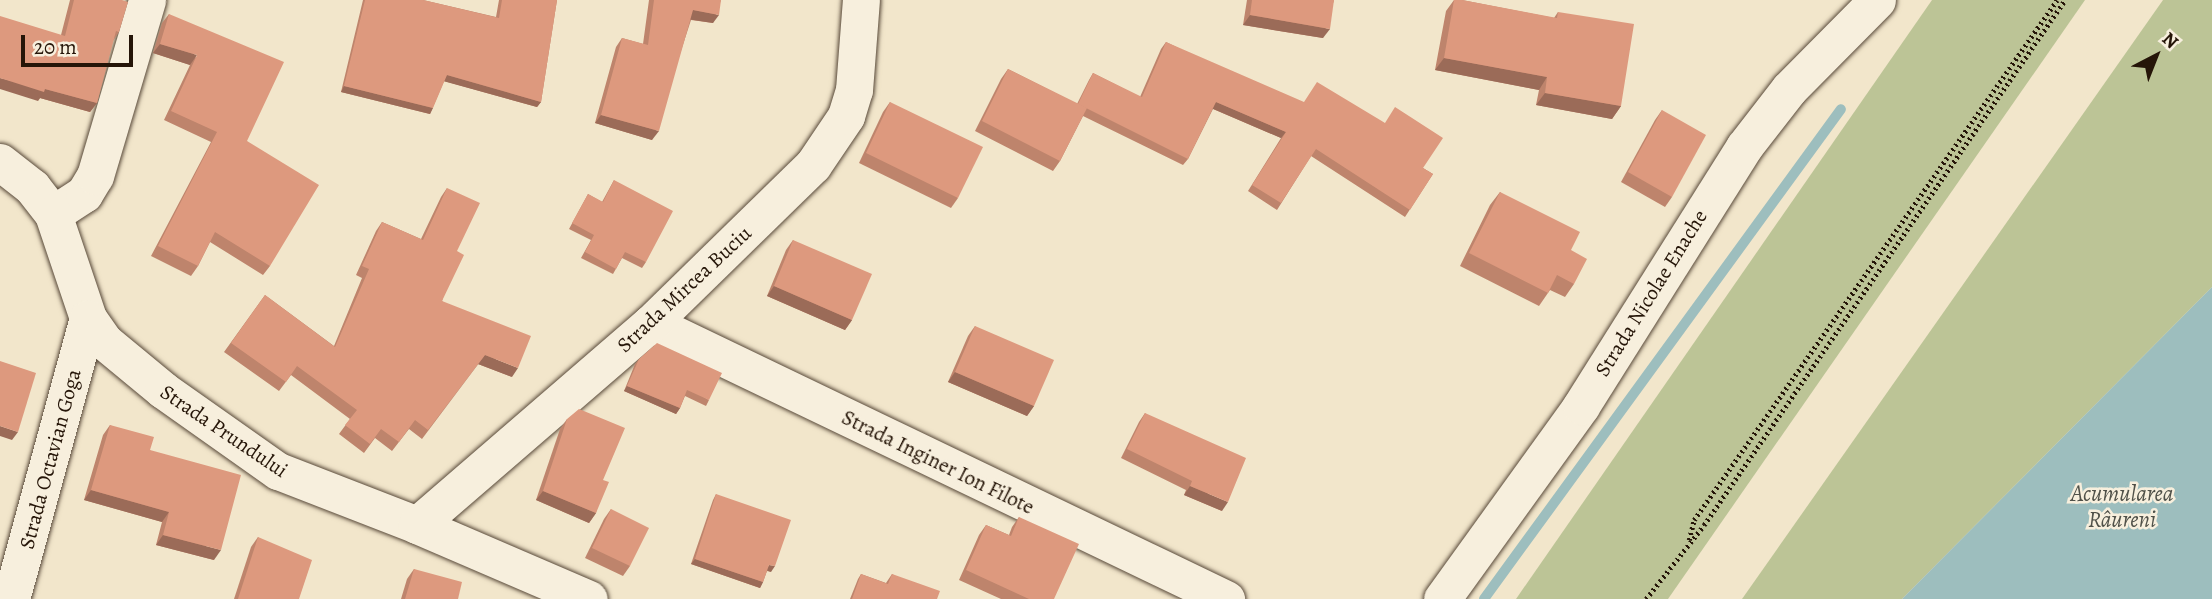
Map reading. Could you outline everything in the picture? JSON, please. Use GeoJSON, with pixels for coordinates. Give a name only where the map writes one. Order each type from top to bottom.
{"type":"FeatureCollection","features":[{"type":"Feature","properties":{"kind":"street"},"geometry":{"type":"LineString","coordinates":[[53,214],[84,194],[96,176],[147,0]]}},
{"type":"Feature","properties":{"kind":"street","name":"Strada Mircea Buciu"},"geometry":{"type":"LineString","coordinates":[[418,525],[651,323],[794,185],[828,146],[854,90],[861,0]]}},
{"type":"Feature","properties":{"kind":"street","name":"Strada Nicolae Enache"},"geometry":{"type":"LineString","coordinates":[[1442,599],[1581,406],[1744,147],[1790,89],[1877,0]]}},
{"type":"Feature","properties":{"kind":"street","name":"Strada Prundului"},"geometry":{"type":"LineString","coordinates":[[0,162],[32,187],[53,214],[88,318],[105,342],[134,368],[278,471],[418,525],[589,599]]}},
{"type":"Feature","properties":{"kind":"street","name":"Strada Octavian Goga"},"geometry":{"type":"LineString","coordinates":[[10,599],[88,318]]}},
{"type":"Feature","properties":{"kind":"street","name":"Strada Inginer Ion Filote"},"geometry":{"type":"LineString","coordinates":[[651,323],[1226,599]]}},
{"type":"Feature","properties":{"kind":"path"},"geometry":{"type":"LineString","coordinates":[[1688,540],[1694,520],[2057,0]]}},
{"type":"Feature","properties":{"kind":"path"},"geometry":{"type":"LineString","coordinates":[[1646,599],[1688,540],[1704,525],[2065,0]]}},
{"type":"Feature","properties":{"kind":"green space"},"geometry":{"type":"Polygon","coordinates":[[[1932,0],[2085,0],[1668,599],[1516,599],[1932,0]]]}},
{"type":"Feature","properties":{"kind":"green space"},"geometry":{"type":"Polygon","coordinates":[[[2163,0],[2212,0],[2212,287],[1902,599],[1742,599],[2163,0]]]}},
{"type":"Feature","properties":{"kind":"water","name":"Acumularea Râureni"},"geometry":{"type":"Polygon","coordinates":[[[2212,287],[2212,599],[1902,599],[2212,287]]]}},
{"type":"Feature","properties":{"kind":"building"},"geometry":{"type":"Polygon","coordinates":[[[74,0],[128,2],[119,32],[116,31],[97,103],[45,89],[44,92],[0,78],[0,16],[65,36],[74,0]]]}},
{"type":"Feature","properties":{"kind":"building"},"geometry":{"type":"Polygon","coordinates":[[[365,0],[423,0],[499,18],[502,0],[557,0],[541,102],[447,75],[433,108],[344,86],[365,0]]]}},
{"type":"Feature","properties":{"kind":"building"},"geometry":{"type":"Polygon","coordinates":[[[654,0],[721,0],[719,15],[693,10],[659,131],[601,115],[622,38],[648,45],[654,0]]]}},
{"type":"Feature","properties":{"kind":"building"},"geometry":{"type":"Polygon","coordinates":[[[1252,0],[1334,0],[1330,29],[1250,15],[1252,0]]]}},
{"type":"Feature","properties":{"kind":"building"},"geometry":{"type":"Polygon","coordinates":[[[1454,0],[1557,18],[1558,12],[1634,24],[1621,106],[1545,93],[1547,77],[1444,58],[1454,0]]]}},
{"type":"Feature","properties":{"kind":"building"},"geometry":{"type":"Polygon","coordinates":[[[169,14],[284,62],[247,141],[319,185],[270,266],[215,232],[198,266],[158,246],[217,132],[171,111],[197,55],[160,44],[169,14]]]}},
{"type":"Feature","properties":{"kind":"building"},"geometry":{"type":"Polygon","coordinates":[[[1166,42],[1304,102],[1317,82],[1385,123],[1395,107],[1443,138],[1423,168],[1433,174],[1410,210],[1316,149],[1281,203],[1252,185],[1286,132],[1216,102],[1188,159],[1078,104],[1093,73],[1142,97],[1166,42]]]}},
{"type":"Feature","properties":{"kind":"building"},"geometry":{"type":"Polygon","coordinates":[[[1008,69],[1087,108],[1060,161],[982,121],[1008,69]]]}},
{"type":"Feature","properties":{"kind":"building"},"geometry":{"type":"Polygon","coordinates":[[[890,102],[983,147],[958,198],[866,153],[890,102]]]}},
{"type":"Feature","properties":{"kind":"building"},"geometry":{"type":"Polygon","coordinates":[[[1662,110],[1706,135],[1672,197],[1628,172],[1662,110]]]}},
{"type":"Feature","properties":{"kind":"building"},"geometry":{"type":"Polygon","coordinates":[[[614,180],[673,211],[646,262],[625,252],[616,269],[585,252],[594,235],[572,223],[588,194],[603,202],[614,180]]]}},
{"type":"Feature","properties":{"kind":"building"},"geometry":{"type":"Polygon","coordinates":[[[447,188],[480,203],[457,251],[464,255],[442,301],[531,336],[518,368],[485,355],[428,430],[415,420],[399,442],[381,429],[370,444],[345,425],[357,410],[297,366],[286,382],[231,343],[265,295],[335,347],[369,269],[362,266],[382,222],[423,240],[447,188]]]}},
{"type":"Feature","properties":{"kind":"building"},"geometry":{"type":"Polygon","coordinates":[[[1500,192],[1580,232],[1571,250],[1587,259],[1574,284],[1557,275],[1548,293],[1469,253],[1500,192]]]}},
{"type":"Feature","properties":{"kind":"building"},"geometry":{"type":"Polygon","coordinates":[[[793,240],[872,274],[852,320],[774,286],[793,240]]]}},
{"type":"Feature","properties":{"kind":"building"},"geometry":{"type":"Polygon","coordinates":[[[975,326],[1054,360],[1034,406],[955,372],[975,326]]]}},
{"type":"Feature","properties":{"kind":"building"},"geometry":{"type":"Polygon","coordinates":[[[657,343],[722,373],[709,400],[687,390],[680,408],[627,386],[639,359],[657,343]]]}},
{"type":"Feature","properties":{"kind":"building"},"geometry":{"type":"Polygon","coordinates":[[[0,361],[36,373],[18,432],[0,426],[0,361]]]}},
{"type":"Feature","properties":{"kind":"building"},"geometry":{"type":"Polygon","coordinates":[[[579,409],[625,428],[603,480],[609,482],[596,513],[543,491],[567,419],[579,409]]]}},
{"type":"Feature","properties":{"kind":"building"},"geometry":{"type":"Polygon","coordinates":[[[1145,413],[1246,458],[1228,502],[1190,486],[1192,481],[1127,449],[1145,413]]]}},
{"type":"Feature","properties":{"kind":"building"},"geometry":{"type":"Polygon","coordinates":[[[110,425],[154,437],[150,450],[241,475],[221,550],[163,535],[169,512],[91,490],[110,425]]]}},
{"type":"Feature","properties":{"kind":"building"},"geometry":{"type":"Polygon","coordinates":[[[716,494],[791,520],[775,566],[769,565],[763,582],[695,559],[716,494]]]}},
{"type":"Feature","properties":{"kind":"building"},"geometry":{"type":"Polygon","coordinates":[[[611,509],[649,528],[630,566],[592,548],[611,509]]]}},
{"type":"Feature","properties":{"kind":"building"},"geometry":{"type":"Polygon","coordinates":[[[1019,517],[1079,544],[1054,599],[1029,599],[966,570],[986,525],[1011,536],[1019,517]]]}},
{"type":"Feature","properties":{"kind":"building"},"geometry":{"type":"Polygon","coordinates":[[[258,537],[312,560],[299,599],[238,599],[258,537]]]}},
{"type":"Feature","properties":{"kind":"building"},"geometry":{"type":"Polygon","coordinates":[[[414,569],[462,582],[458,599],[405,599],[414,569]]]}},
{"type":"Feature","properties":{"kind":"building"},"geometry":{"type":"Polygon","coordinates":[[[861,574],[888,584],[892,574],[940,591],[937,599],[852,599],[861,574]]]}},
{"type":"Feature","properties":{"kind":"waterway"},"geometry":{"type":"LineString","coordinates":[[1484,599],[1841,109]]}}]}
